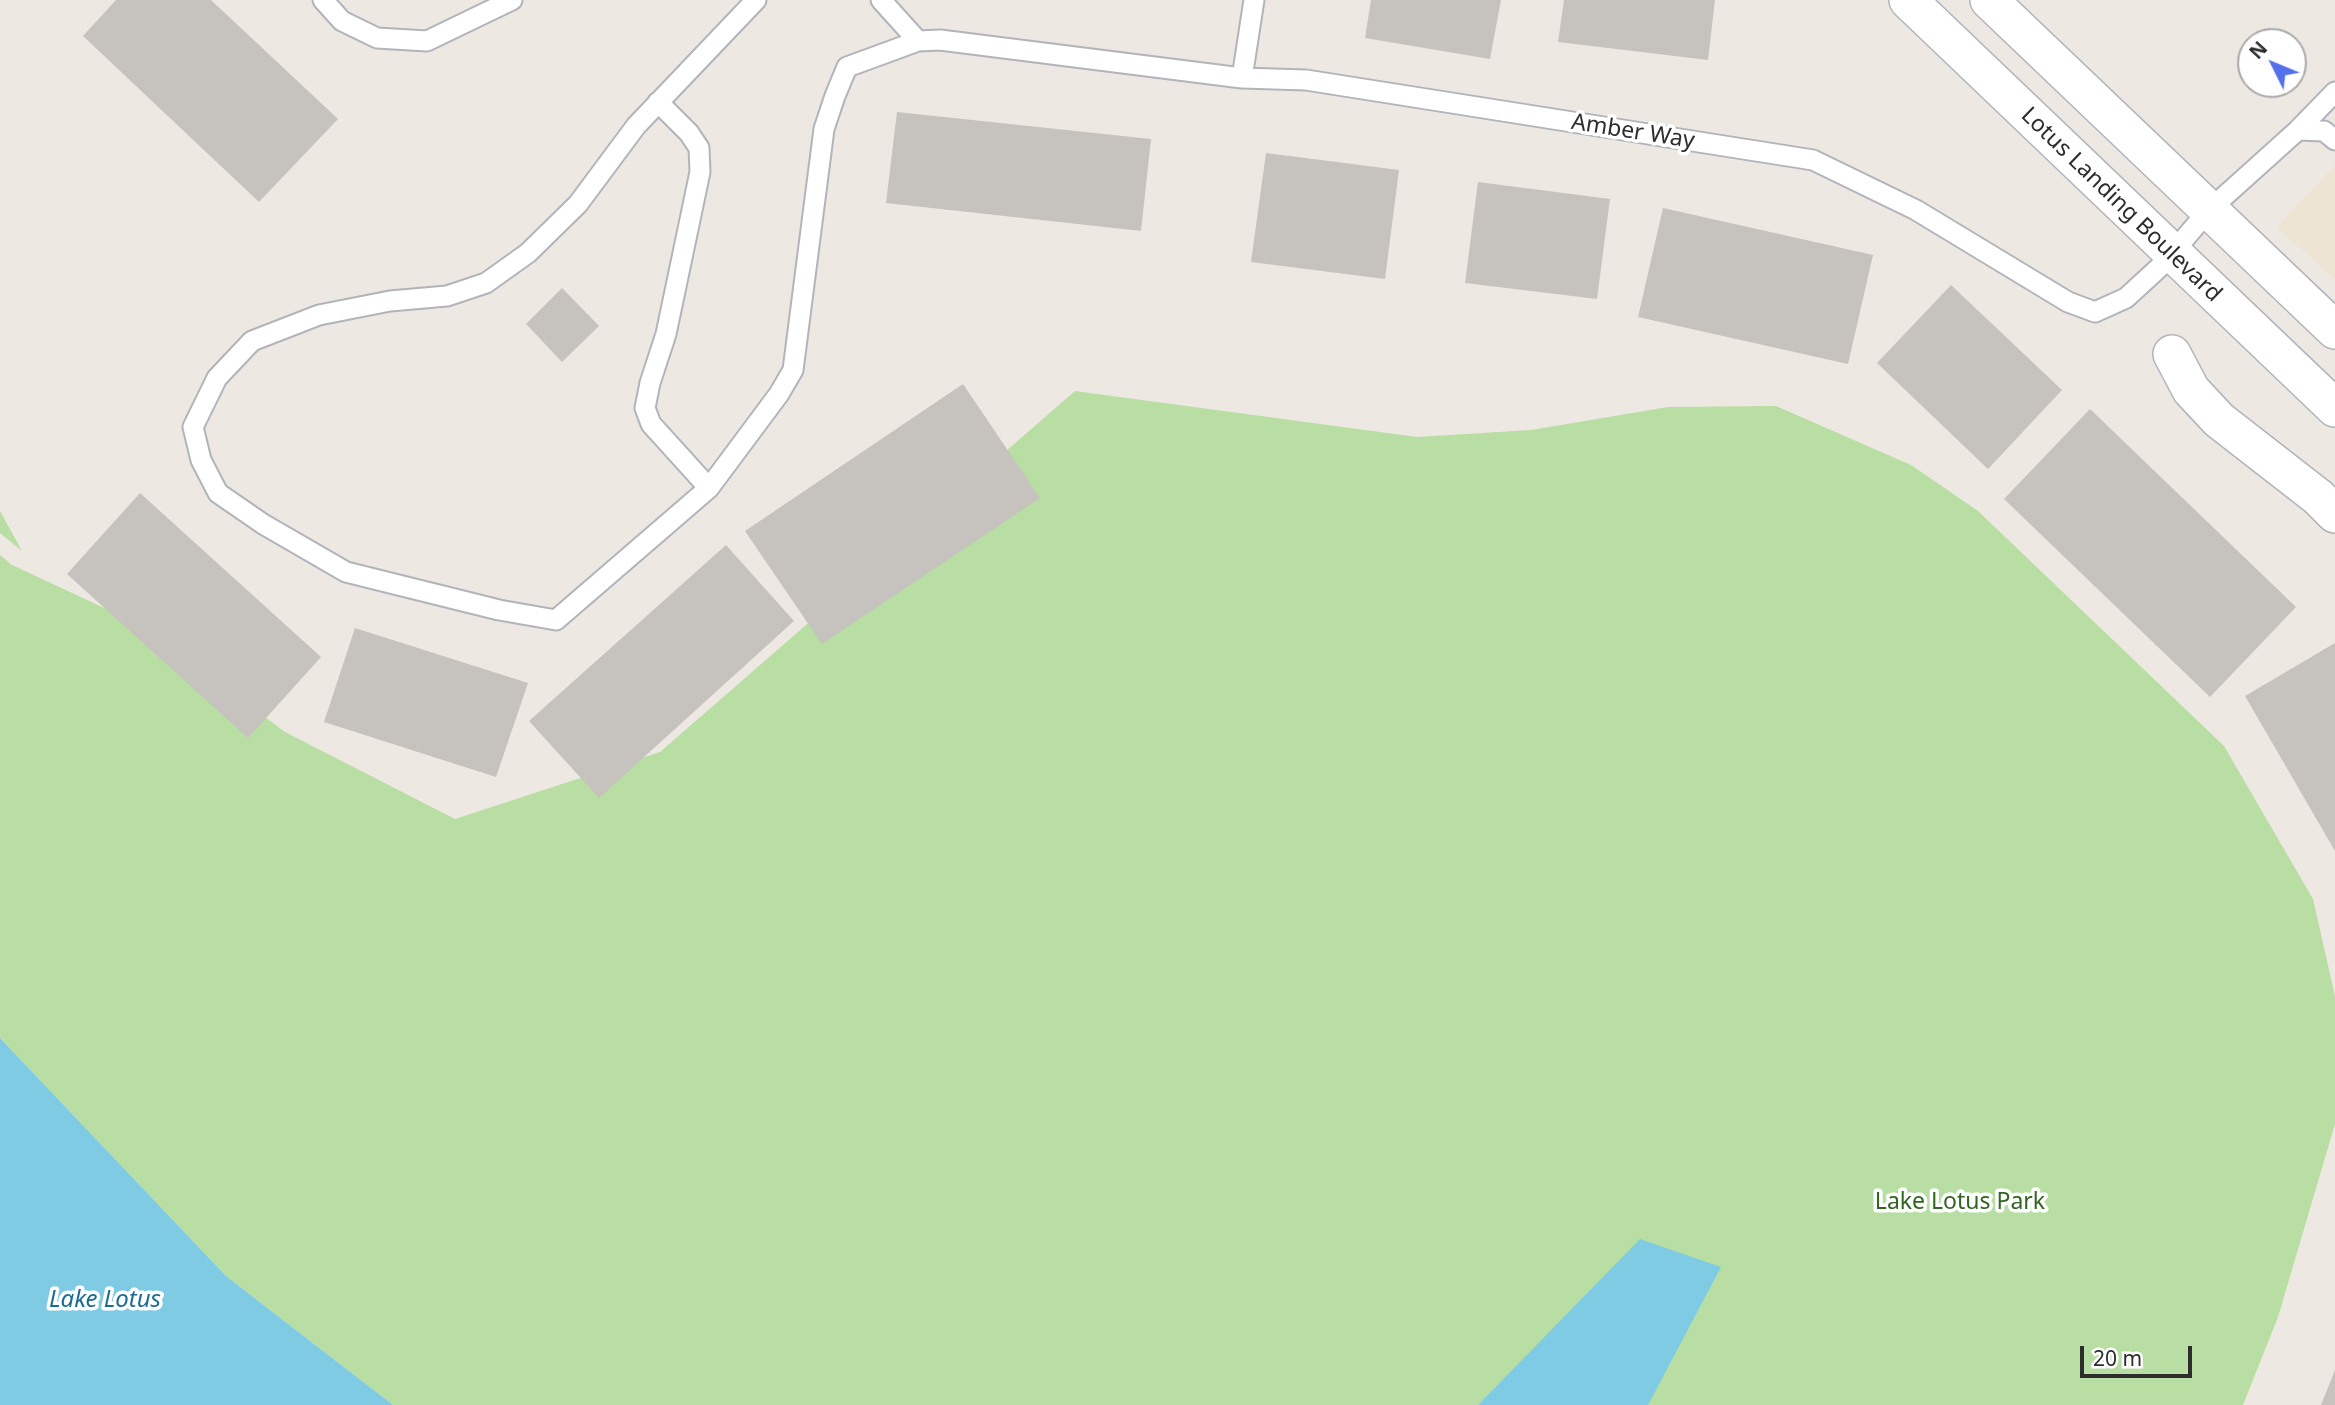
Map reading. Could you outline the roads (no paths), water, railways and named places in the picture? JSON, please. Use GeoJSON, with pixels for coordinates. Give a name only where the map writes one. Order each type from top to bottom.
{"type":"FeatureCollection","features":[{"type":"Feature","properties":{"kind":"street","name":"Lotus Landing Boulevard"},"geometry":{"type":"LineString","coordinates":[[1908,0],[2335,408]]}},
{"type":"Feature","properties":{"kind":"street"},"geometry":{"type":"LineString","coordinates":[[1989,0],[2208,212],[2335,330]]}},
{"type":"Feature","properties":{"kind":"street"},"geometry":{"type":"LineString","coordinates":[[2172,354],[2191,390],[2219,420],[2318,497],[2335,514]]}},
{"type":"Feature","properties":{"kind":"lane"},"geometry":{"type":"LineString","coordinates":[[323,0],[342,21],[377,38],[427,41],[512,0]]}},
{"type":"Feature","properties":{"kind":"lane"},"geometry":{"type":"LineString","coordinates":[[756,0],[636,126],[578,204],[528,253],[486,284],[447,296],[390,301],[318,315],[252,341],[216,377],[193,427],[201,460],[218,493],[263,524],[346,572],[499,610],[556,620],[709,488],[748,438],[793,370],[824,130],[847,67],[918,40],[881,0]]}},
{"type":"Feature","properties":{"kind":"lane"},"geometry":{"type":"LineString","coordinates":[[1242,78],[1254,0]]}},
{"type":"Feature","properties":{"kind":"lane","name":"Amber Way"},"geometry":{"type":"LineString","coordinates":[[918,40],[940,40],[1242,78],[1306,80],[1813,160],[1916,210],[2068,303],[2095,312],[2126,298],[2171,254]]}},
{"type":"Feature","properties":{"kind":"lane"},"geometry":{"type":"LineString","coordinates":[[2171,254],[2208,212],[2298,130],[2335,92]]}},
{"type":"Feature","properties":{"kind":"lane"},"geometry":{"type":"LineString","coordinates":[[658,102],[689,133],[699,148],[700,172],[666,334],[645,408],[651,424],[709,488]]}},
{"type":"Feature","properties":{"kind":"lane"},"geometry":{"type":"LineString","coordinates":[[2298,130],[2324,131],[2335,140]]}},
{"type":"Feature","properties":{"kind":"water","name":"Lake Lotus"},"geometry":{"type":"Polygon","coordinates":[[[0,1038],[226,1276],[393,1405],[0,1405],[0,1038]]]}},
{"type":"Feature","properties":{"kind":"water"},"geometry":{"type":"Polygon","coordinates":[[[1640,1239],[1721,1267],[1648,1405],[1478,1405],[1640,1239]]]}},
{"type":"Feature","properties":{"kind":"park label","name":"Lake Lotus Park"},"geometry":{"type":"Point","coordinates":[1960,1202]}}]}
